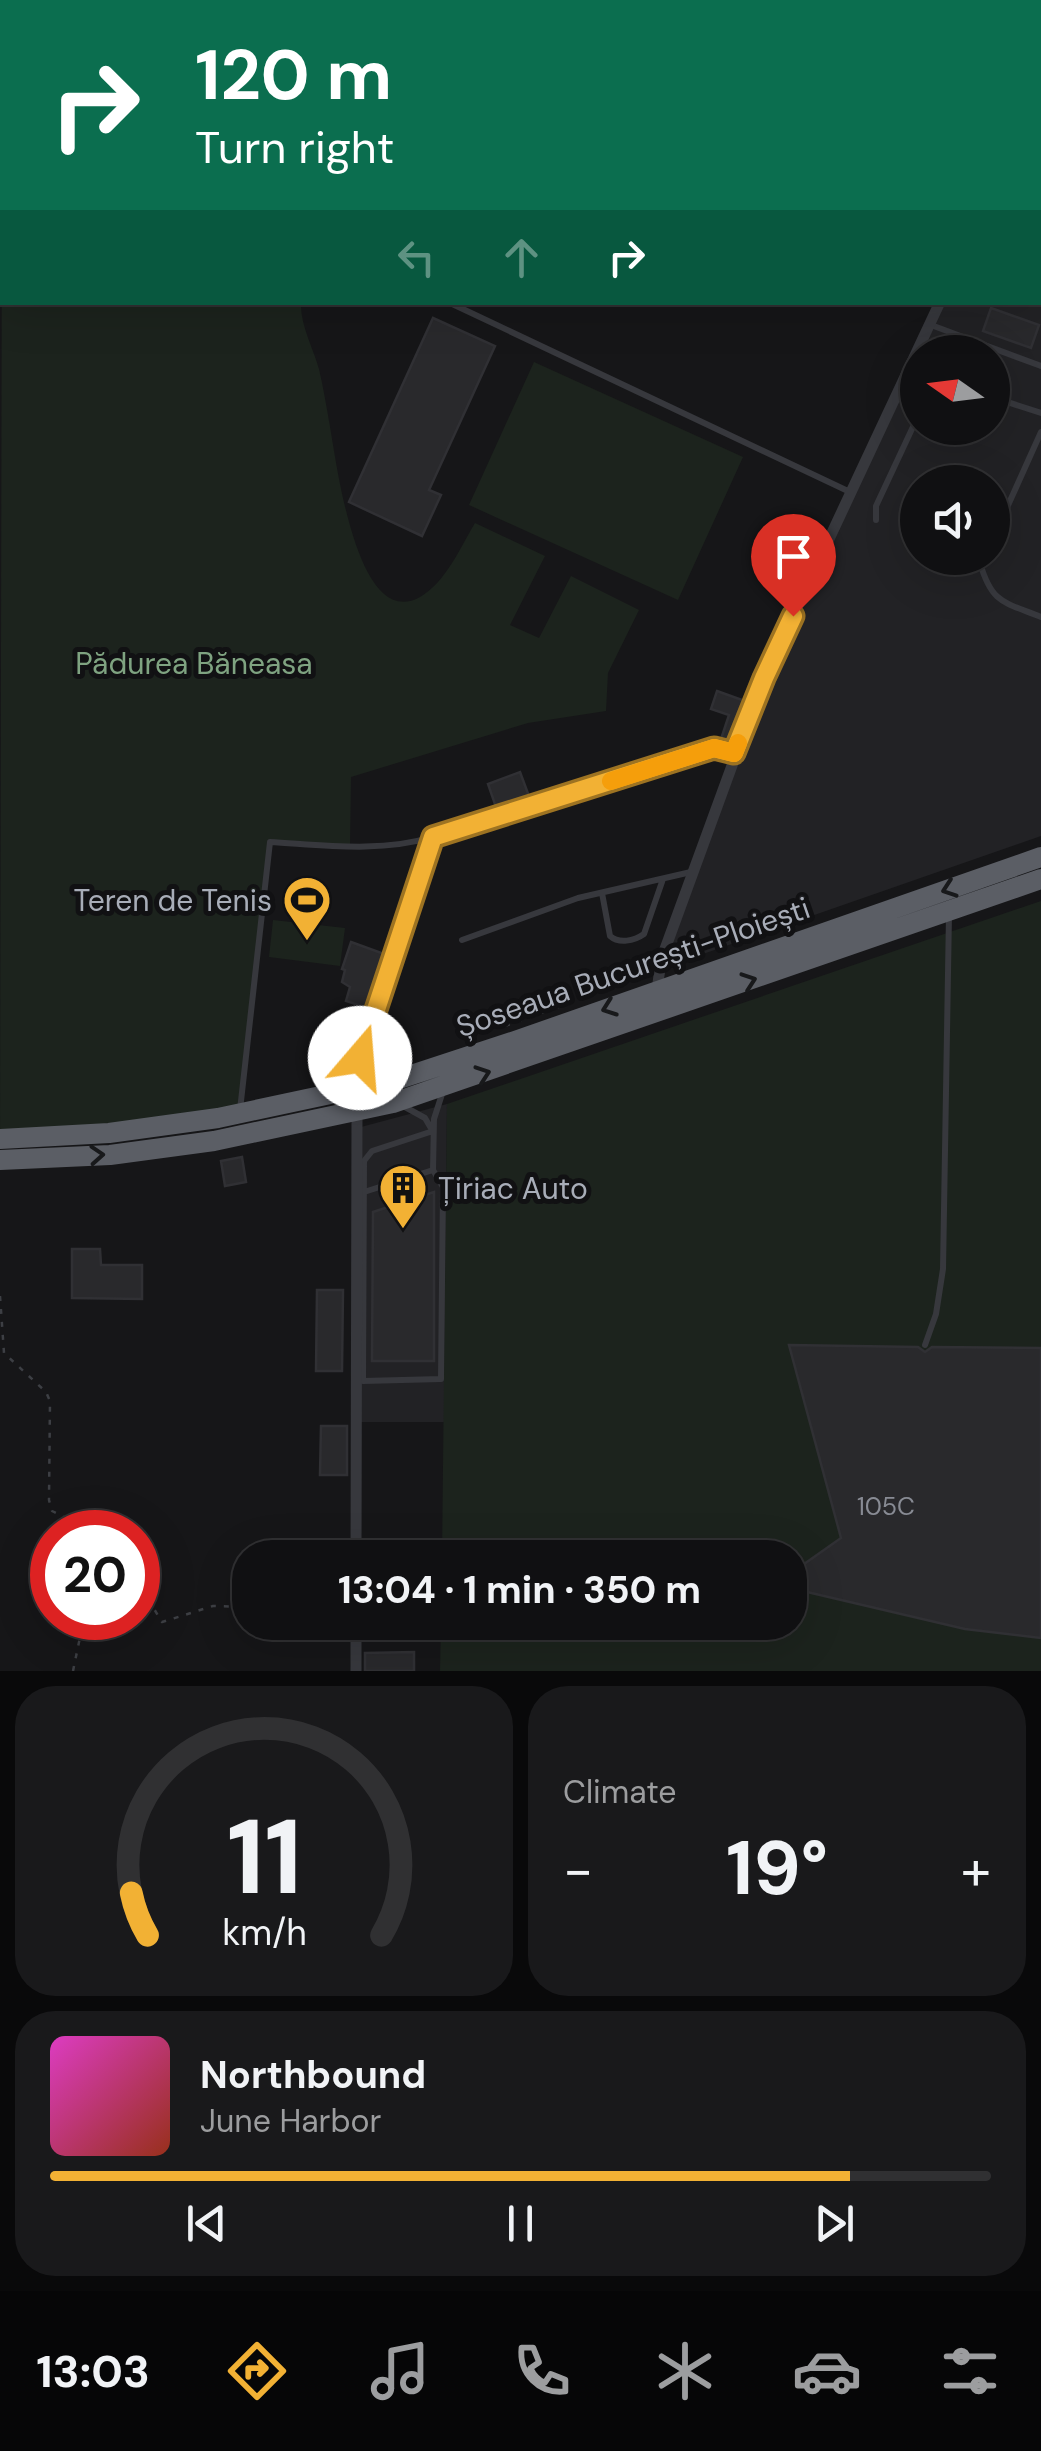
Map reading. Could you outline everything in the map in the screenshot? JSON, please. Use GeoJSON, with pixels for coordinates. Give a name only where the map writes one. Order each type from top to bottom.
{"type":"FeatureCollection","features":[{"type":"Feature","properties":{"kind":"highway","name":"Șoseaua București-Ploiești"},"geometry":{"type":"LineString","coordinates":[[0,1139],[109,1133],[240,1114],[348,1092],[515,1042],[1041,857]]}},
{"type":"Feature","properties":{"kind":"highway","name":"Șoseaua București-Ploiești"},"geometry":{"type":"LineString","coordinates":[[0,1160],[110,1155],[214,1141],[393,1103],[1041,879]]}},
{"type":"Feature","properties":{"kind":"street"},"geometry":{"type":"LineString","coordinates":[[926,335],[939,305]]}},
{"type":"Feature","properties":{"kind":"street"},"geometry":{"type":"LineString","coordinates":[[657,991],[661,960],[764,678],[900,397]]}},
{"type":"Feature","properties":{"kind":"street"},"geometry":{"type":"LineString","coordinates":[[356,1540],[357,1112]]}},
{"type":"Feature","properties":{"kind":"street"},"geometry":{"type":"LineString","coordinates":[[356,1640],[356,1671]]}},
{"type":"Feature","properties":{"kind":"lane"},"geometry":{"type":"LineString","coordinates":[[454,305],[851,493]]}},
{"type":"Feature","properties":{"kind":"lane"},"geometry":{"type":"LineString","coordinates":[[930,325],[1041,366]]}},
{"type":"Feature","properties":{"kind":"lane"},"geometry":{"type":"LineString","coordinates":[[1010,402],[1041,413]]}},
{"type":"Feature","properties":{"kind":"lane"},"geometry":{"type":"LineString","coordinates":[[1010,501],[1041,432]]}},
{"type":"Feature","properties":{"kind":"lane"},"geometry":{"type":"LineString","coordinates":[[876,520],[880,495],[904,445]]}},
{"type":"Feature","properties":{"kind":"lane"},"geometry":{"type":"LineString","coordinates":[[984,575],[987,587],[999,600],[1041,617]]}},
{"type":"Feature","properties":{"kind":"lane"},"geometry":{"type":"LineString","coordinates":[[240,1114],[270,842],[408,844],[714,748],[734,753]]}},
{"type":"Feature","properties":{"kind":"lane"},"geometry":{"type":"LineString","coordinates":[[348,1092],[433,837]]}},
{"type":"Feature","properties":{"kind":"lane"},"geometry":{"type":"LineString","coordinates":[[462,940],[602,893],[692,872]]}},
{"type":"Feature","properties":{"kind":"lane"},"geometry":{"type":"LineString","coordinates":[[602,893],[610,936],[617,940],[636,939],[644,934],[663,878]]}},
{"type":"Feature","properties":{"kind":"lane"},"geometry":{"type":"LineString","coordinates":[[924,1345],[936,1314],[942,1269],[949,911]]}},
{"type":"Feature","properties":{"kind":"lane"},"geometry":{"type":"LineString","coordinates":[[432,1131],[368,1154],[364,1161],[363,1380],[442,1379],[444,1188],[433,1170],[432,1131],[446,1086]]}},
{"type":"Feature","properties":{"kind":"lane"},"geometry":{"type":"LineString","coordinates":[[393,1103],[419,1114],[432,1131]]}},
{"type":"Feature","properties":{"kind":"lane"},"geometry":{"type":"LineString","coordinates":[[364,1192],[433,1170]]}},
{"type":"Feature","properties":{"kind":"path"},"geometry":{"type":"LineString","coordinates":[[498,1030],[551,1008],[583,1000]]}},
{"type":"Feature","properties":{"kind":"path"},"geometry":{"type":"LineString","coordinates":[[0,1296],[4,1352],[46,1392],[50,1401],[52,1510]]}},
{"type":"Feature","properties":{"kind":"path"},"geometry":{"type":"LineString","coordinates":[[160,1619],[162,1622],[213,1606],[232,1607]]}},
{"type":"Feature","properties":{"kind":"path"},"geometry":{"type":"LineString","coordinates":[[73,1671],[79,1640]]}},
{"type":"Feature","properties":{"kind":"shaded area"},"geometry":{"type":"Polygon","coordinates":[[[939,305],[1041,305],[1041,836],[677,963],[661,960],[734,753],[900,390],[900,445],[1010,445],[1010,335],[925,335],[939,305]]]}},
{"type":"Feature","properties":{"kind":"shaded area"},"geometry":{"type":"Polygon","coordinates":[[[447,1104],[444,1422],[356,1422],[361,1127],[447,1104]]]}},
{"type":"Feature","properties":{"kind":"green space","name":"Pădurea Băneasa"},"geometry":{"type":"Polygon","coordinates":[[[2,305],[301,305],[320,375],[353,536],[365,567],[380,590],[398,601],[429,591],[445,574],[475,523],[545,556],[510,625],[539,638],[571,576],[639,610],[608,673],[606,711],[528,723],[351,777],[350,847],[270,843],[240,1114],[0,1139],[2,305]]]}},
{"type":"Feature","properties":{"kind":"green space"},"geometry":{"type":"Polygon","coordinates":[[[534,362],[743,457],[678,600],[469,505],[534,362]]]}},
{"type":"Feature","properties":{"kind":"green space"},"geometry":{"type":"Polygon","coordinates":[[[1041,901],[1041,1671],[440,1671],[441,1640],[807,1640],[807,1540],[442,1540],[447,1104],[1041,901]]]}},
{"type":"Feature","properties":{"kind":"green space","name":"Teren de Tenis"},"geometry":{"type":"Polygon","coordinates":[[[273,920],[345,928],[340,966],[269,957],[273,920]]]}},
{"type":"Feature","properties":{"kind":"building"},"geometry":{"type":"Polygon","coordinates":[[[991,308],[1039,325],[1031,348],[1010,341],[1010,335],[983,331],[991,308]]]}},
{"type":"Feature","properties":{"kind":"building"},"geometry":{"type":"Polygon","coordinates":[[[433,318],[495,346],[429,490],[441,495],[422,536],[349,502],[433,318]]]}},
{"type":"Feature","properties":{"kind":"building"},"geometry":{"type":"Polygon","coordinates":[[[717,691],[745,701],[730,743],[721,739],[729,715],[711,709],[717,691]]]}},
{"type":"Feature","properties":{"kind":"building"},"geometry":{"type":"Polygon","coordinates":[[[520,772],[530,799],[497,810],[488,784],[520,772]]]}},
{"type":"Feature","properties":{"kind":"building"},"geometry":{"type":"Polygon","coordinates":[[[351,942],[387,955],[367,1008],[346,1001],[350,987],[342,982],[342,969],[351,942]]]}},
{"type":"Feature","properties":{"kind":"building"},"geometry":{"type":"Polygon","coordinates":[[[242,1157],[246,1182],[225,1186],[221,1161],[242,1157]]]}},
{"type":"Feature","properties":{"kind":"building"},"geometry":{"type":"Polygon","coordinates":[[[434,1192],[434,1361],[372,1361],[373,1212],[434,1192]]]}},
{"type":"Feature","properties":{"kind":"building"},"geometry":{"type":"Polygon","coordinates":[[[72,1249],[100,1249],[101,1265],[142,1265],[142,1299],[72,1298],[72,1249]]]}},
{"type":"Feature","properties":{"kind":"building"},"geometry":{"type":"Polygon","coordinates":[[[317,1290],[343,1290],[342,1371],[316,1371],[317,1290]]]}},
{"type":"Feature","properties":{"kind":"building"},"geometry":{"type":"Polygon","coordinates":[[[789,1345],[918,1347],[925,1352],[932,1347],[1041,1348],[1041,1638],[965,1629],[807,1592],[807,1562],[841,1538],[789,1345]]]}},
{"type":"Feature","properties":{"kind":"building"},"geometry":{"type":"Polygon","coordinates":[[[321,1426],[347,1426],[347,1475],[320,1475],[321,1426]]]}},
{"type":"Feature","properties":{"kind":"building"},"geometry":{"type":"Polygon","coordinates":[[[414,1652],[414,1671],[365,1671],[365,1653],[414,1652]]]}},
{"type":"Feature","properties":{"kind":"slow traffic"},"geometry":{"type":"LineString","coordinates":[[611,781],[714,748],[734,753],[738,743]]}},
{"type":"Feature","properties":{"kind":"place","name":"Teren de Tenis"},"geometry":{"type":"Point","coordinates":[307,942]}},
{"type":"Feature","properties":{"kind":"place","name":"Țiriac Auto"},"geometry":{"type":"Point","coordinates":[403,1230]}},
{"type":"Feature","properties":{"kind":"route"},"geometry":{"type":"LineString","coordinates":[[360,1058],[433,837],[714,748],[734,753],[793,616]]}}]}
